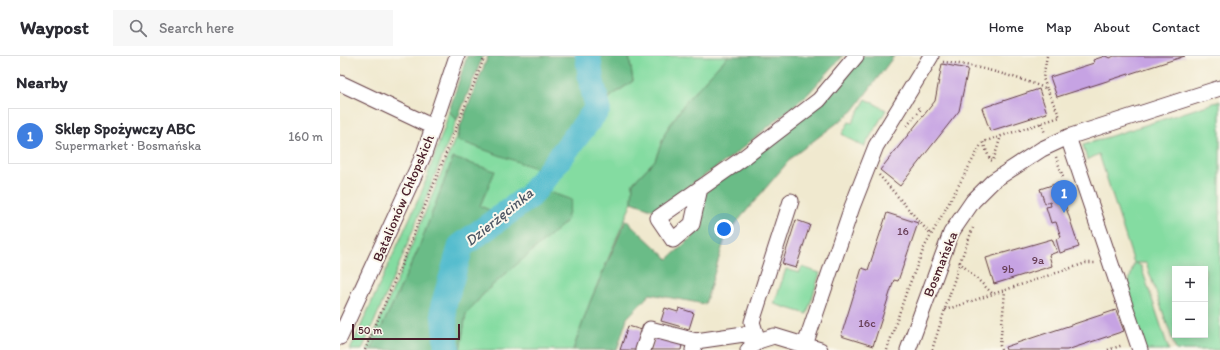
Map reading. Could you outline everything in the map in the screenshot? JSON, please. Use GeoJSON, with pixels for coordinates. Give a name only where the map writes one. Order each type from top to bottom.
{"type":"FeatureCollection","features":[{"type":"Feature","properties":{"kind":"street","name":"Batalionów Chłopskich"},"geometry":{"type":"LineString","coordinates":[[340,337],[404,201],[424,154],[456,56]]}},
{"type":"Feature","properties":{"kind":"street"},"geometry":{"type":"LineString","coordinates":[[700,188],[819,100],[856,56]]}},
{"type":"Feature","properties":{"kind":"street"},"geometry":{"type":"LineString","coordinates":[[805,345],[852,207],[876,146],[933,59]]}},
{"type":"Feature","properties":{"kind":"street"},"geometry":{"type":"LineString","coordinates":[[340,83],[433,127]]}},
{"type":"Feature","properties":{"kind":"street","name":"Bosmańska"},"geometry":{"type":"LineString","coordinates":[[908,350],[950,233],[973,201],[993,180],[1042,149],[1068,137],[1220,88]]}},
{"type":"Feature","properties":{"kind":"street"},"geometry":{"type":"LineString","coordinates":[[1068,137],[1140,350]]}},
{"type":"Feature","properties":{"kind":"street"},"geometry":{"type":"LineString","coordinates":[[753,346],[752,322],[791,201]]}},
{"type":"Feature","properties":{"kind":"street"},"geometry":{"type":"LineString","coordinates":[[643,350],[650,329],[694,346],[744,334],[753,346]]}},
{"type":"Feature","properties":{"kind":"street"},"geometry":{"type":"LineString","coordinates":[[753,346],[774,336],[820,350]]}},
{"type":"Feature","properties":{"kind":"path"},"geometry":{"type":"LineString","coordinates":[[364,350],[403,261],[485,56]]}},
{"type":"Feature","properties":{"kind":"path"},"geometry":{"type":"LineString","coordinates":[[1001,136],[993,161],[990,160],[983,142],[1001,136],[1060,117],[1043,78],[1047,56]]}},
{"type":"Feature","properties":{"kind":"path"},"geometry":{"type":"LineString","coordinates":[[933,59],[957,63],[1033,83],[1047,89]]}},
{"type":"Feature","properties":{"kind":"path"},"geometry":{"type":"LineString","coordinates":[[906,127],[921,109],[915,105]]}},
{"type":"Feature","properties":{"kind":"path"},"geometry":{"type":"LineString","coordinates":[[876,172],[931,235]]}},
{"type":"Feature","properties":{"kind":"path"},"geometry":{"type":"LineString","coordinates":[[932,350],[960,262],[975,223]]}},
{"type":"Feature","properties":{"kind":"path"},"geometry":{"type":"LineString","coordinates":[[924,248],[960,262],[993,294]]}},
{"type":"Feature","properties":{"kind":"path"},"geometry":{"type":"LineString","coordinates":[[945,310],[1086,263],[1102,264]]}},
{"type":"Feature","properties":{"kind":"path"},"geometry":{"type":"LineString","coordinates":[[1001,350],[1000,346],[1005,290]]}},
{"type":"Feature","properties":{"kind":"path"},"geometry":{"type":"LineString","coordinates":[[1108,350],[1126,345]]}},
{"type":"Feature","properties":{"kind":"green space"},"geometry":{"type":"Polygon","coordinates":[[[467,56],[483,56],[457,120],[449,111],[467,56]]]}},
{"type":"Feature","properties":{"kind":"green space"},"geometry":{"type":"Polygon","coordinates":[[[488,56],[629,56],[633,81],[610,97],[588,138],[560,177],[457,140],[461,124],[488,56]]]}},
{"type":"Feature","properties":{"kind":"green space"},"geometry":{"type":"Polygon","coordinates":[[[629,56],[728,56],[687,100],[666,131],[655,160],[633,183],[632,202],[590,302],[573,350],[460,350],[466,314],[487,290],[522,259],[526,184],[494,213],[480,206],[453,158],[418,250],[371,350],[367,350],[405,262],[461,124],[457,140],[588,138],[610,97],[633,81],[629,56]]]}},
{"type":"Feature","properties":{"kind":"green space"},"geometry":{"type":"Polygon","coordinates":[[[728,56],[843,56],[807,95],[730,158],[654,210],[632,202],[633,183],[655,160],[666,131],[687,100],[728,56]]]}},
{"type":"Feature","properties":{"kind":"green space"},"geometry":{"type":"Polygon","coordinates":[[[860,56],[894,56],[853,111],[792,157],[726,235],[705,304],[650,294],[627,318],[617,350],[573,350],[590,302],[626,220],[668,259],[702,228],[705,193],[860,56]]]}},
{"type":"Feature","properties":{"kind":"green space"},"geometry":{"type":"Polygon","coordinates":[[[866,99],[886,110],[864,147],[842,134],[849,122],[852,123],[866,99]]]}},
{"type":"Feature","properties":{"kind":"green space"},"geometry":{"type":"Polygon","coordinates":[[[1220,101],[1220,350],[1176,350],[1146,263],[1135,263],[1141,266],[1169,350],[1144,350],[1126,293],[1134,263],[1099,154],[1087,160],[1083,145],[1220,101]]]}},
{"type":"Feature","properties":{"kind":"green space"},"geometry":{"type":"Polygon","coordinates":[[[449,111],[457,120],[401,260],[362,350],[350,350],[422,191],[449,111]]]}},
{"type":"Feature","properties":{"kind":"green space"},"geometry":{"type":"Polygon","coordinates":[[[453,158],[495,171],[480,206],[494,212],[526,184],[572,200],[566,222],[487,290],[466,314],[460,350],[371,350],[418,250],[453,158]]]}},
{"type":"Feature","properties":{"kind":"green space"},"geometry":{"type":"Polygon","coordinates":[[[802,267],[820,273],[807,314],[774,304],[786,269],[799,273],[802,267]]]}},
{"type":"Feature","properties":{"kind":"building"},"geometry":{"type":"Polygon","coordinates":[[[1105,56],[1110,58],[1114,56],[1185,56],[1057,97],[1050,77],[1094,63],[1093,60],[1105,56]]]}},
{"type":"Feature","properties":{"kind":"building"},"geometry":{"type":"Polygon","coordinates":[[[942,64],[968,69],[959,111],[900,186],[880,170],[935,101],[942,64]]]}},
{"type":"Feature","properties":{"kind":"building"},"geometry":{"type":"Polygon","coordinates":[[[1039,89],[1047,113],[990,131],[982,108],[1039,89]]]}},
{"type":"Feature","properties":{"kind":"building"},"geometry":{"type":"Polygon","coordinates":[[[1058,183],[1079,247],[1060,253],[1056,239],[1061,237],[1056,222],[1051,223],[1046,207],[1051,206],[1050,202],[1045,204],[1040,189],[1058,183]]]}},
{"type":"Feature","properties":{"kind":"building"},"geometry":{"type":"Polygon","coordinates":[[[887,213],[918,223],[898,281],[894,280],[873,346],[841,336],[862,268],[868,270],[887,213]]]}},
{"type":"Feature","properties":{"kind":"building"},"geometry":{"type":"Polygon","coordinates":[[[796,220],[810,225],[796,268],[782,264],[796,220]]]}},
{"type":"Feature","properties":{"kind":"building"},"geometry":{"type":"Polygon","coordinates":[[[1052,239],[1057,252],[1049,255],[1052,266],[994,284],[986,258],[1052,239]]]}},
{"type":"Feature","properties":{"kind":"building"},"geometry":{"type":"Polygon","coordinates":[[[665,308],[678,312],[679,308],[694,313],[689,329],[661,321],[665,308]]]}},
{"type":"Feature","properties":{"kind":"building"},"geometry":{"type":"Polygon","coordinates":[[[1116,310],[1124,331],[1067,350],[1006,350],[1005,347],[1116,310]]]}},
{"type":"Feature","properties":{"kind":"building"},"geometry":{"type":"Polygon","coordinates":[[[628,326],[642,330],[636,350],[620,350],[628,326]]]}},
{"type":"Feature","properties":{"kind":"building"},"geometry":{"type":"Polygon","coordinates":[[[655,337],[682,345],[681,350],[651,350],[655,337]]]}},
{"type":"Feature","properties":{"kind":"waterway","name":"Dzierżęcinka"},"geometry":{"type":"LineString","coordinates":[[447,350],[443,307],[461,246],[530,196],[598,108],[591,80],[588,56]]}},
{"type":"Feature","properties":{"kind":"place","name":"Sklep Spożywczy ABC"},"geometry":{"type":"Point","coordinates":[1064,213]}}]}
